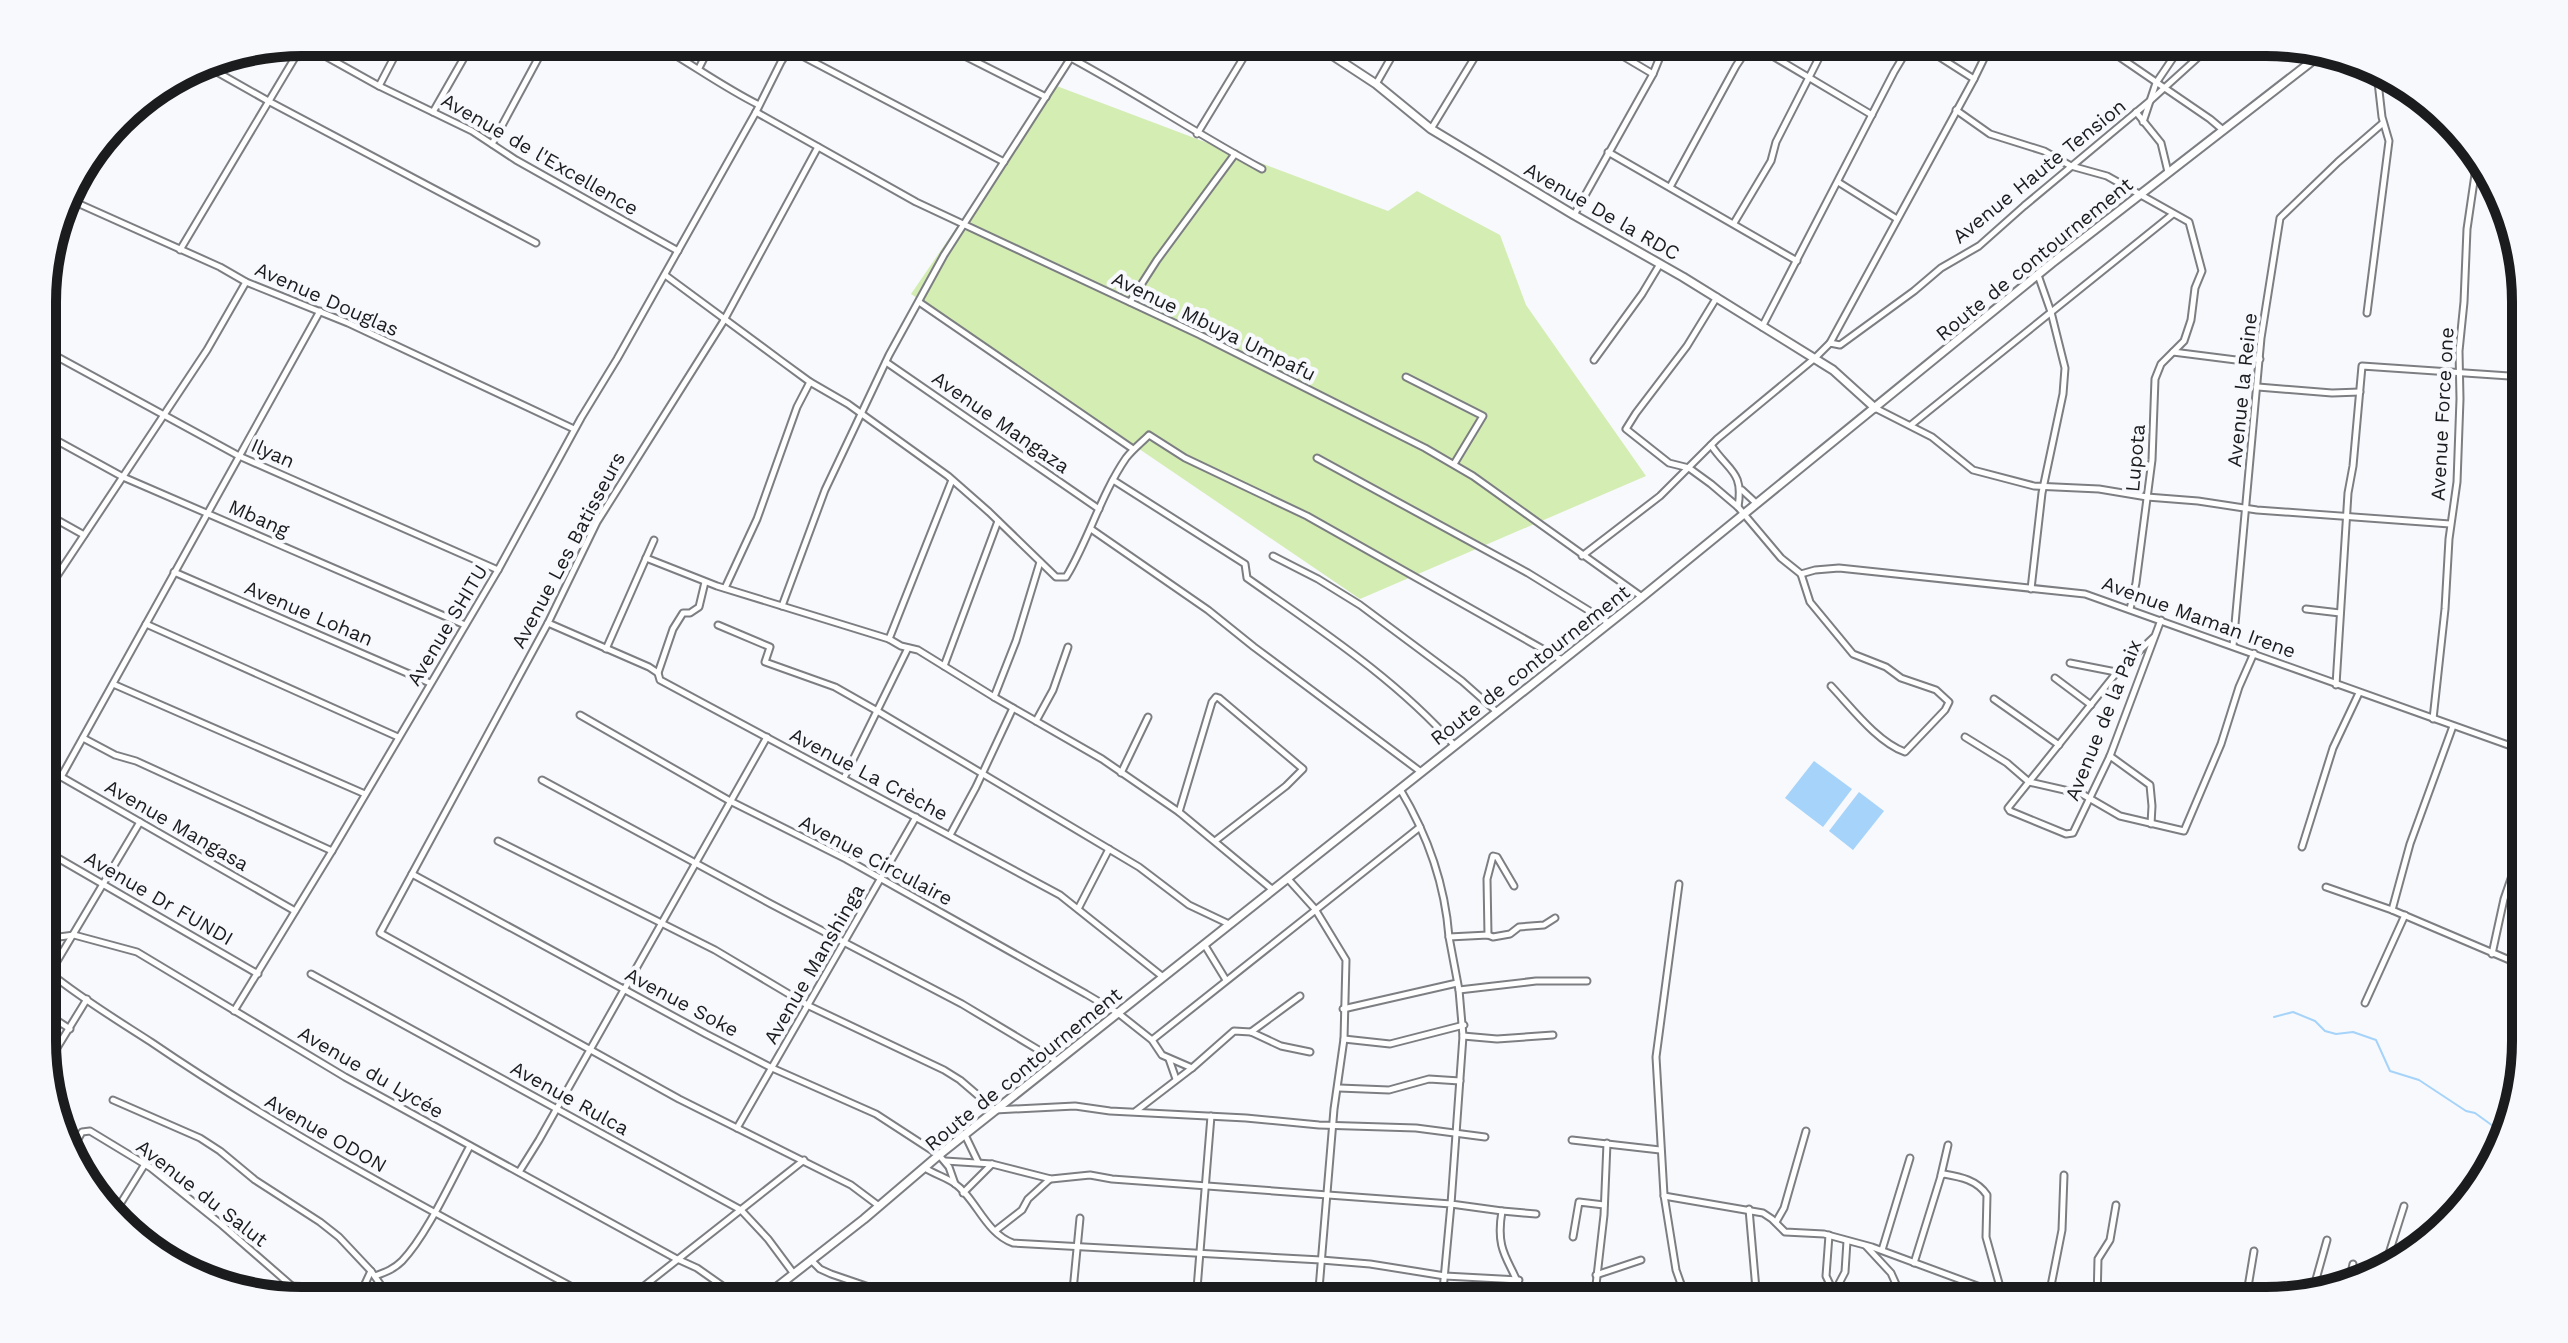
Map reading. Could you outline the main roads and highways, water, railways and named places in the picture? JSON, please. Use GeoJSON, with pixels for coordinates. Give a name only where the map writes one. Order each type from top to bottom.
{"type":"FeatureCollection","features":[{"type":"Feature","properties":{"kind":"water"},"geometry":{"type":"Polygon","coordinates":[[[1814,761],[1852,789],[1823,827],[1785,798],[1814,761]]]}},
{"type":"Feature","properties":{"kind":"water"},"geometry":{"type":"Polygon","coordinates":[[[1859,792],[1884,811],[1853,850],[1829,831],[1859,792]]]}},
{"type":"Feature","properties":{"kind":"waterway"},"geometry":{"type":"LineString","coordinates":[[2274,1017],[2293,1012],[2315,1021],[2325,1031],[2336,1034],[2353,1032],[2376,1040],[2390,1071],[2419,1080],[2496,1128]]}}]}
